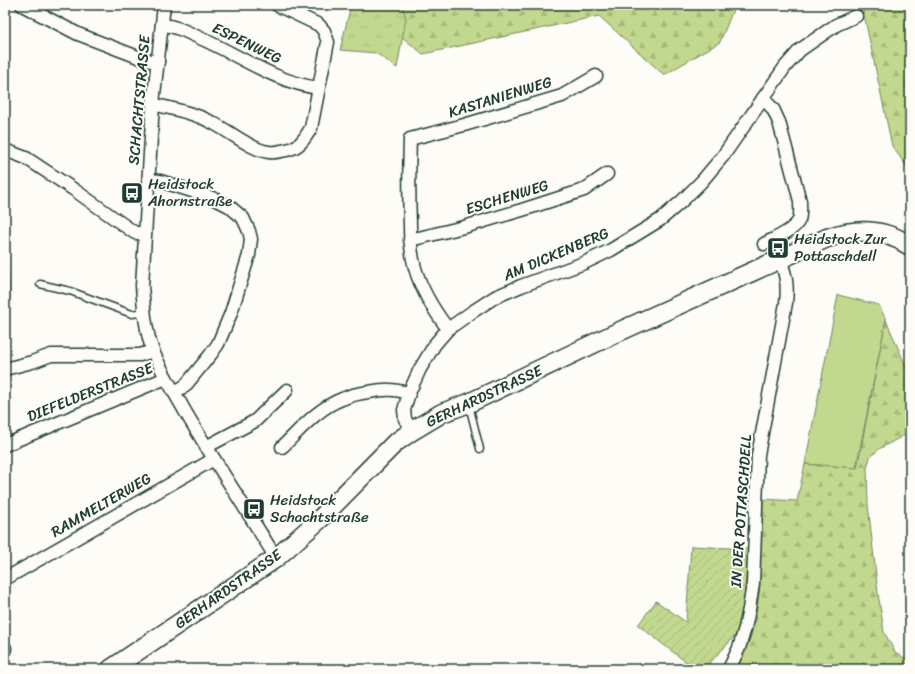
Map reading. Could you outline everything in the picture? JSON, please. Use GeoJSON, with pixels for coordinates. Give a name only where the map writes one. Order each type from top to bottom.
{"type":"FeatureCollection","features":[{"type":"Feature","properties":{"kind":"street"},"geometry":{"type":"LineString","coordinates":[[22,5],[78,34],[146,60],[158,62]]}},
{"type":"Feature","properties":{"kind":"street","name":"SCHACHTSTRASSE"},"geometry":{"type":"LineString","coordinates":[[164,5],[153,104],[142,286],[144,312],[148,332],[153,351],[166,378],[206,447],[276,558]]}},
{"type":"Feature","properties":{"kind":"street"},"geometry":{"type":"LineString","coordinates":[[153,104],[201,117],[254,148],[267,152],[296,148],[304,140],[311,128],[328,42],[324,31],[319,25],[277,5]]}},
{"type":"Feature","properties":{"kind":"street","name":"AM DICKENBERG"},"geometry":{"type":"LineString","coordinates":[[412,431],[405,419],[404,410],[409,393],[420,369],[435,344],[448,329],[495,297],[584,263],[611,250],[660,220],[702,181],[723,156],[785,67],[800,50],[836,26],[856,16]]}},
{"type":"Feature","properties":{"kind":"street","name":"ESPENWEG"},"geometry":{"type":"LineString","coordinates":[[162,25],[173,26],[209,42],[278,77],[318,88]]}},
{"type":"Feature","properties":{"kind":"street","name":"KASTANIENWEG"},"geometry":{"type":"LineString","coordinates":[[410,240],[410,139],[464,125],[562,96],[596,76]]}},
{"type":"Feature","properties":{"kind":"street"},"geometry":{"type":"LineString","coordinates":[[763,98],[773,109],[779,122],[800,201],[799,219],[794,228],[764,244]]}},
{"type":"Feature","properties":{"kind":"street"},"geometry":{"type":"LineString","coordinates":[[5,150],[26,158],[135,233],[145,233]]}},
{"type":"Feature","properties":{"kind":"street","name":"ESCHENWEG"},"geometry":{"type":"LineString","coordinates":[[410,240],[464,227],[584,190],[607,174]]}},
{"type":"Feature","properties":{"kind":"street"},"geometry":{"type":"LineString","coordinates":[[149,180],[160,181],[197,193],[229,206],[242,218],[249,231],[251,239],[249,254],[232,313],[218,344],[212,354],[185,386],[174,392]]}},
{"type":"Feature","properties":{"kind":"street","name":"GERHARDSTRASSE"},"geometry":{"type":"LineString","coordinates":[[111,669],[276,558],[320,519],[395,443],[442,413],[469,404],[616,333],[827,238],[850,232],[876,232],[890,235],[910,246]]}},
{"type":"Feature","properties":{"kind":"street"},"geometry":{"type":"LineString","coordinates":[[410,240],[414,266],[418,278],[438,315],[448,329]]}},
{"type":"Feature","properties":{"kind":"street","name":"IN DER POTTASCHDELL"},"geometry":{"type":"LineString","coordinates":[[729,669],[739,648],[745,628],[753,584],[758,455],[787,292],[786,275],[780,259]]}},
{"type":"Feature","properties":{"kind":"street"},"geometry":{"type":"LineString","coordinates":[[5,369],[51,355],[140,355],[153,351]]}},
{"type":"Feature","properties":{"kind":"street","name":"DIEFELDERSTRASSE"},"geometry":{"type":"LineString","coordinates":[[5,444],[166,378]]}},
{"type":"Feature","properties":{"kind":"street"},"geometry":{"type":"LineString","coordinates":[[282,447],[317,414],[341,399],[355,394],[385,389],[409,393]]}},
{"type":"Feature","properties":{"kind":"street"},"geometry":{"type":"LineString","coordinates":[[206,447],[255,421],[287,390]]}},
{"type":"Feature","properties":{"kind":"street","name":"RAMMELTERWEG"},"geometry":{"type":"LineString","coordinates":[[5,579],[214,459]]}},
{"type":"Feature","properties":{"kind":"lane"},"geometry":{"type":"LineString","coordinates":[[40,284],[70,291],[132,314],[144,312]]}},
{"type":"Feature","properties":{"kind":"lane"},"geometry":{"type":"LineString","coordinates":[[469,404],[480,449]]}},
{"type":"Feature","properties":{"kind":"green space"},"geometry":{"type":"Polygon","coordinates":[[[351,5],[402,5],[406,18],[397,68],[376,53],[340,50],[351,5]]]}},
{"type":"Feature","properties":{"kind":"green space"},"geometry":{"type":"Polygon","coordinates":[[[404,5],[735,5],[720,42],[664,75],[599,16],[423,54],[392,29],[404,5]]]}},
{"type":"Feature","properties":{"kind":"green space"},"geometry":{"type":"Polygon","coordinates":[[[862,5],[910,5],[910,171],[892,146],[862,5]]]}},
{"type":"Feature","properties":{"kind":"green space"},"geometry":{"type":"Polygon","coordinates":[[[5,259],[8,261],[10,305],[5,306],[5,259]]]}},
{"type":"Feature","properties":{"kind":"green space"},"geometry":{"type":"Polygon","coordinates":[[[838,295],[879,305],[886,320],[856,468],[805,464],[838,295]]]}},
{"type":"Feature","properties":{"kind":"green space"},"geometry":{"type":"Polygon","coordinates":[[[886,320],[910,376],[910,432],[879,449],[870,457],[867,468],[868,505],[884,632],[895,652],[906,659],[910,659],[910,669],[736,669],[750,639],[756,616],[759,592],[763,499],[797,501],[805,464],[857,468],[886,320]]]}},
{"type":"Feature","properties":{"kind":"green space"},"geometry":{"type":"Polygon","coordinates":[[[691,546],[749,549],[741,630],[704,669],[695,669],[638,625],[656,601],[686,622],[691,546]]]}},
{"type":"Feature","properties":{"kind":"place","name":"Heidstock Ahornstraße"},"geometry":{"type":"Point","coordinates":[132,193]}},
{"type":"Feature","properties":{"kind":"place","name":"Heidstock Zur Pottaschdell"},"geometry":{"type":"Point","coordinates":[778,248]}},
{"type":"Feature","properties":{"kind":"place","name":"Heidstock Schachtstraße"},"geometry":{"type":"Point","coordinates":[254,509]}}]}
